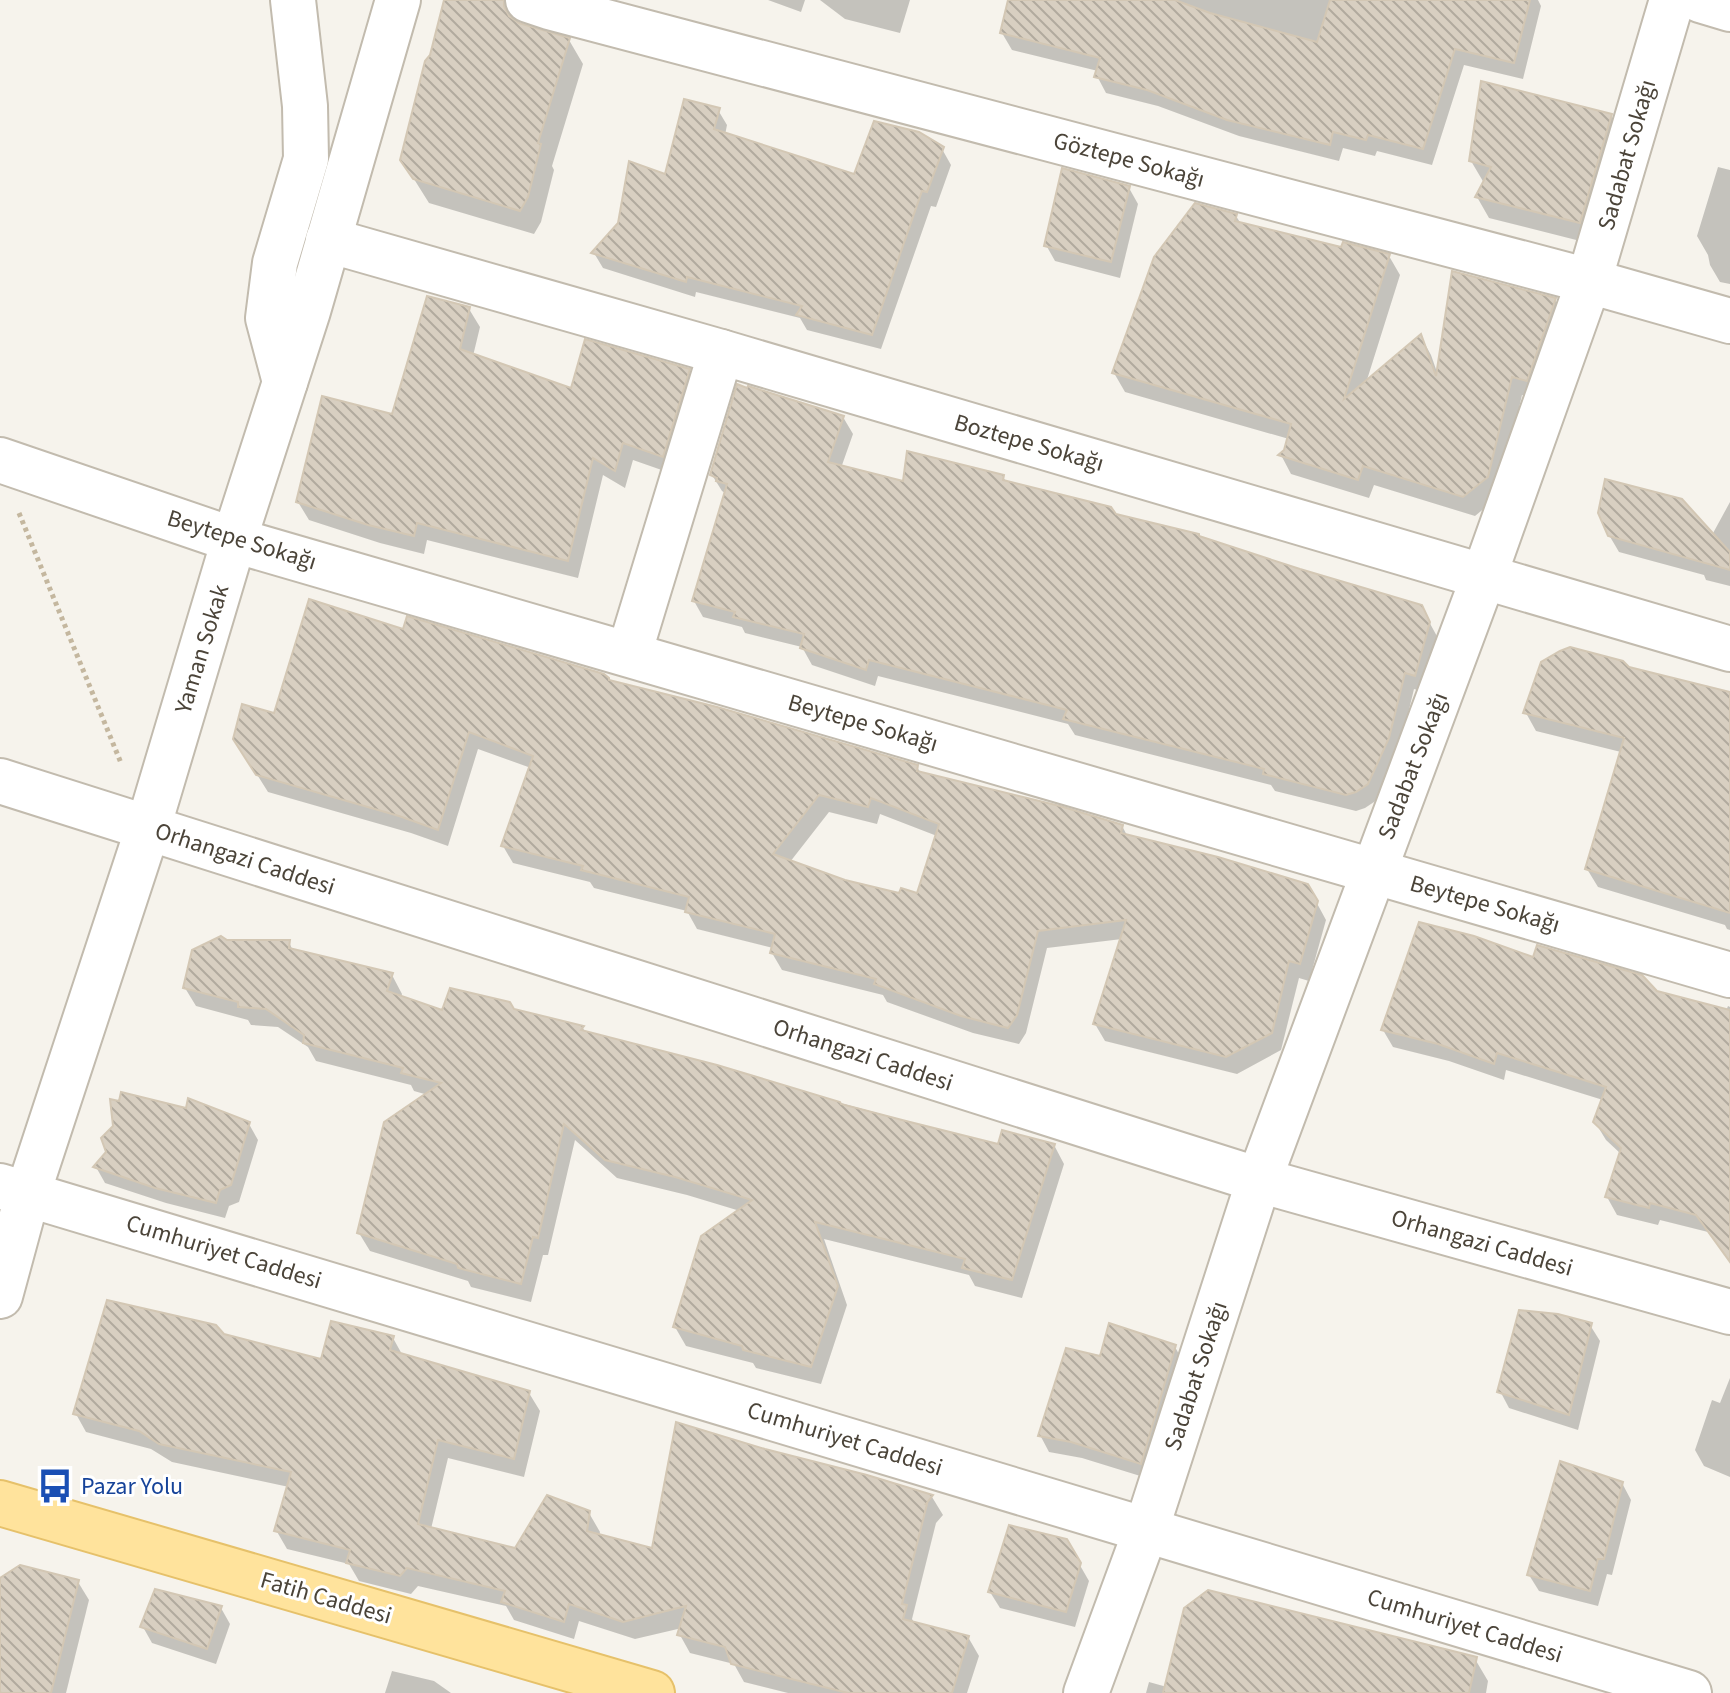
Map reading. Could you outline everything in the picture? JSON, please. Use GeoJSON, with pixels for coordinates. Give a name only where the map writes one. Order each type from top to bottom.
{"type":"FeatureCollection","features":[{"type":"Feature","properties":{"kind":"main road","name":"Fatih Caddesi"},"geometry":{"type":"LineString","coordinates":[[0,1503],[652,1693]]}},
{"type":"Feature","properties":{"kind":"street"},"geometry":{"type":"LineString","coordinates":[[285,382],[268,318],[275,263],[306,159],[305,106],[293,0]]}},
{"type":"Feature","properties":{"kind":"street","name":"Yaman Sokak"},"geometry":{"type":"LineString","coordinates":[[0,1296],[14,1190],[148,828],[234,540],[308,311],[398,0]]}},
{"type":"Feature","properties":{"kind":"street","name":"Göztepe Sokağı"},"geometry":{"type":"LineString","coordinates":[[528,0],[1730,321]]}},
{"type":"Feature","properties":{"kind":"street","name":"Sadabat Sokağı"},"geometry":{"type":"LineString","coordinates":[[1086,1693],[1146,1530],[1259,1180],[1484,576],[1589,281],[1672,0]]}},
{"type":"Feature","properties":{"kind":"street"},"geometry":{"type":"LineString","coordinates":[[1700,0],[1730,9]]}},
{"type":"Feature","properties":{"kind":"street","name":"Boztepe Sokağı"},"geometry":{"type":"LineString","coordinates":[[328,240],[721,352],[1730,649]]}},
{"type":"Feature","properties":{"kind":"street"},"geometry":{"type":"LineString","coordinates":[[629,654],[721,352]]}},
{"type":"Feature","properties":{"kind":"street","name":"Beytepe Sokağı"},"geometry":{"type":"LineString","coordinates":[[0,460],[234,540],[1730,975]]}},
{"type":"Feature","properties":{"kind":"street","name":"Orhangazi Caddesi"},"geometry":{"type":"LineString","coordinates":[[0,781],[1259,1180],[1730,1312]]}},
{"type":"Feature","properties":{"kind":"street","name":"Cumhuriyet Caddesi"},"geometry":{"type":"LineString","coordinates":[[14,1190],[1689,1693]]}},
{"type":"Feature","properties":{"kind":"path"},"geometry":{"type":"LineString","coordinates":[[18,511],[148,828]]}},
{"type":"Feature","properties":{"kind":"building"},"geometry":{"type":"Polygon","coordinates":[[[444,0],[504,0],[509,16],[519,23],[570,38],[538,143],[541,144],[528,197],[520,211],[413,179],[400,160],[444,0]]]}},
{"type":"Feature","properties":{"kind":"building"},"geometry":{"type":"Polygon","coordinates":[[[1008,0],[1175,0],[1210,13],[1317,42],[1330,0],[1530,0],[1514,63],[1455,49],[1423,149],[1368,135],[1366,140],[1333,132],[1330,145],[1227,120],[1147,90],[1094,77],[1100,58],[1000,33],[1008,0]]]}},
{"type":"Feature","properties":{"kind":"building"},"geometry":{"type":"Polygon","coordinates":[[[1481,81],[1612,114],[1580,223],[1475,197],[1491,167],[1469,161],[1481,81]]]}},
{"type":"Feature","properties":{"kind":"building"},"geometry":{"type":"Polygon","coordinates":[[[684,99],[720,108],[714,129],[854,174],[874,121],[919,132],[944,147],[927,192],[922,191],[872,335],[796,315],[802,306],[687,277],[686,282],[591,253],[618,223],[629,161],[665,174],[684,99]]]}},
{"type":"Feature","properties":{"kind":"building"},"geometry":{"type":"Polygon","coordinates":[[[1062,168],[1130,186],[1111,262],[1044,246],[1062,168]]]}},
{"type":"Feature","properties":{"kind":"building"},"geometry":{"type":"Polygon","coordinates":[[[1195,203],[1237,214],[1235,221],[1341,247],[1343,242],[1390,254],[1344,399],[1421,334],[1436,376],[1452,271],[1556,298],[1527,381],[1512,377],[1488,477],[1463,497],[1363,466],[1358,480],[1278,455],[1284,450],[1291,424],[1112,373],[1154,257],[1195,203]]]}},
{"type":"Feature","properties":{"kind":"building"},"geometry":{"type":"Polygon","coordinates":[[[427,296],[470,307],[460,349],[571,388],[585,339],[690,369],[663,457],[623,443],[615,471],[593,458],[568,561],[417,523],[414,536],[296,502],[322,396],[392,414],[427,296]]]}},
{"type":"Feature","properties":{"kind":"building"},"geometry":{"type":"Polygon","coordinates":[[[737,384],[844,416],[828,462],[903,481],[907,451],[1004,475],[1003,480],[1111,507],[1116,514],[1199,534],[1300,569],[1422,605],[1430,622],[1415,676],[1405,673],[1389,738],[1368,784],[1346,795],[1263,774],[1264,769],[1063,719],[1067,710],[869,660],[866,670],[800,648],[804,634],[733,617],[735,612],[692,601],[727,484],[716,481],[717,478],[710,475],[737,384]]]}},
{"type":"Feature","properties":{"kind":"building"},"geometry":{"type":"Polygon","coordinates":[[[1605,479],[1682,499],[1730,552],[1730,570],[1608,536],[1598,513],[1605,479]]]}},
{"type":"Feature","properties":{"kind":"building"},"geometry":{"type":"Polygon","coordinates":[[[309,599],[403,629],[407,616],[604,674],[609,680],[717,707],[918,765],[917,771],[1060,806],[1123,825],[1121,833],[1308,884],[1318,901],[1300,964],[1289,961],[1272,1033],[1226,1057],[1093,1024],[1126,920],[1038,931],[1017,1015],[1008,1028],[961,1016],[874,984],[876,979],[770,953],[775,934],[685,912],[689,897],[501,846],[533,756],[469,732],[438,830],[256,775],[233,739],[242,704],[274,713],[309,599]],[[819,795],[773,854],[845,880],[899,893],[901,888],[917,893],[939,824],[871,798],[868,807],[819,795]]]}},
{"type":"Feature","properties":{"kind":"building"},"geometry":{"type":"Polygon","coordinates":[[[1570,647],[1623,661],[1629,667],[1730,692],[1730,913],[1585,869],[1624,738],[1523,713],[1541,662],[1570,647]]]}},
{"type":"Feature","properties":{"kind":"building"},"geometry":{"type":"Polygon","coordinates":[[[1419,922],[1474,936],[1533,957],[1537,945],[1642,975],[1657,991],[1730,1010],[1730,1262],[1696,1215],[1650,1203],[1649,1208],[1605,1197],[1621,1148],[1593,1122],[1606,1087],[1497,1053],[1494,1064],[1438,1044],[1381,1030],[1419,922]]]}},
{"type":"Feature","properties":{"kind":"building"},"geometry":{"type":"Polygon","coordinates":[[[221,936],[227,940],[290,940],[289,948],[393,973],[387,991],[442,1010],[450,988],[510,1002],[514,1009],[584,1026],[581,1030],[717,1065],[906,1121],[998,1144],[1002,1130],[1055,1144],[1012,1280],[962,1268],[965,1259],[815,1222],[838,1286],[811,1367],[743,1350],[742,1346],[673,1327],[701,1236],[752,1200],[605,1160],[564,1124],[538,1238],[533,1237],[521,1284],[458,1268],[457,1264],[357,1233],[384,1122],[441,1083],[401,1073],[403,1068],[303,1043],[304,1035],[266,1009],[238,1007],[238,1002],[183,988],[192,950],[221,936]]]}},
{"type":"Feature","properties":{"kind":"building"},"geometry":{"type":"Polygon","coordinates":[[[121,1092],[186,1108],[188,1098],[250,1122],[231,1185],[220,1190],[216,1203],[155,1188],[93,1167],[106,1152],[101,1138],[113,1126],[110,1099],[119,1101],[121,1092]]]}},
{"type":"Feature","properties":{"kind":"building"},"geometry":{"type":"Polygon","coordinates":[[[107,1300],[216,1325],[224,1334],[321,1359],[331,1321],[394,1336],[390,1350],[530,1391],[514,1459],[438,1440],[418,1524],[515,1548],[547,1495],[590,1511],[587,1531],[652,1548],[676,1422],[933,1495],[926,1504],[902,1604],[907,1605],[903,1619],[969,1636],[952,1693],[848,1693],[731,1664],[725,1647],[677,1635],[686,1606],[623,1622],[569,1604],[564,1622],[501,1602],[505,1591],[407,1568],[400,1576],[346,1563],[350,1550],[274,1531],[291,1472],[159,1444],[139,1431],[73,1414],[107,1300]]]}},
{"type":"Feature","properties":{"kind":"building"},"geometry":{"type":"Polygon","coordinates":[[[1519,1310],[1558,1314],[1592,1323],[1569,1415],[1497,1392],[1519,1310]]]}},
{"type":"Feature","properties":{"kind":"building"},"geometry":{"type":"Polygon","coordinates":[[[1109,1323],[1176,1345],[1141,1464],[1071,1442],[1038,1436],[1066,1348],[1100,1356],[1109,1323]]]}},
{"type":"Feature","properties":{"kind":"building"},"geometry":{"type":"Polygon","coordinates":[[[1560,1461],[1623,1482],[1604,1559],[1598,1559],[1590,1591],[1527,1575],[1560,1461]]]}},
{"type":"Feature","properties":{"kind":"building"},"geometry":{"type":"Polygon","coordinates":[[[1009,1525],[1067,1539],[1081,1563],[1066,1612],[988,1592],[1009,1525]]]}},
{"type":"Feature","properties":{"kind":"building"},"geometry":{"type":"Polygon","coordinates":[[[20,1565],[79,1580],[51,1693],[0,1693],[0,1578],[20,1565]]]}},
{"type":"Feature","properties":{"kind":"building"},"geometry":{"type":"Polygon","coordinates":[[[155,1589],[222,1606],[207,1649],[140,1627],[155,1589]]]}},
{"type":"Feature","properties":{"kind":"building"},"geometry":{"type":"Polygon","coordinates":[[[1208,1590],[1477,1657],[1469,1693],[1163,1693],[1184,1608],[1208,1590]]]}},
{"type":"Feature","properties":{"kind":"place","name":"Pazar Yolu"},"geometry":{"type":"Point","coordinates":[55,1486]}}]}
